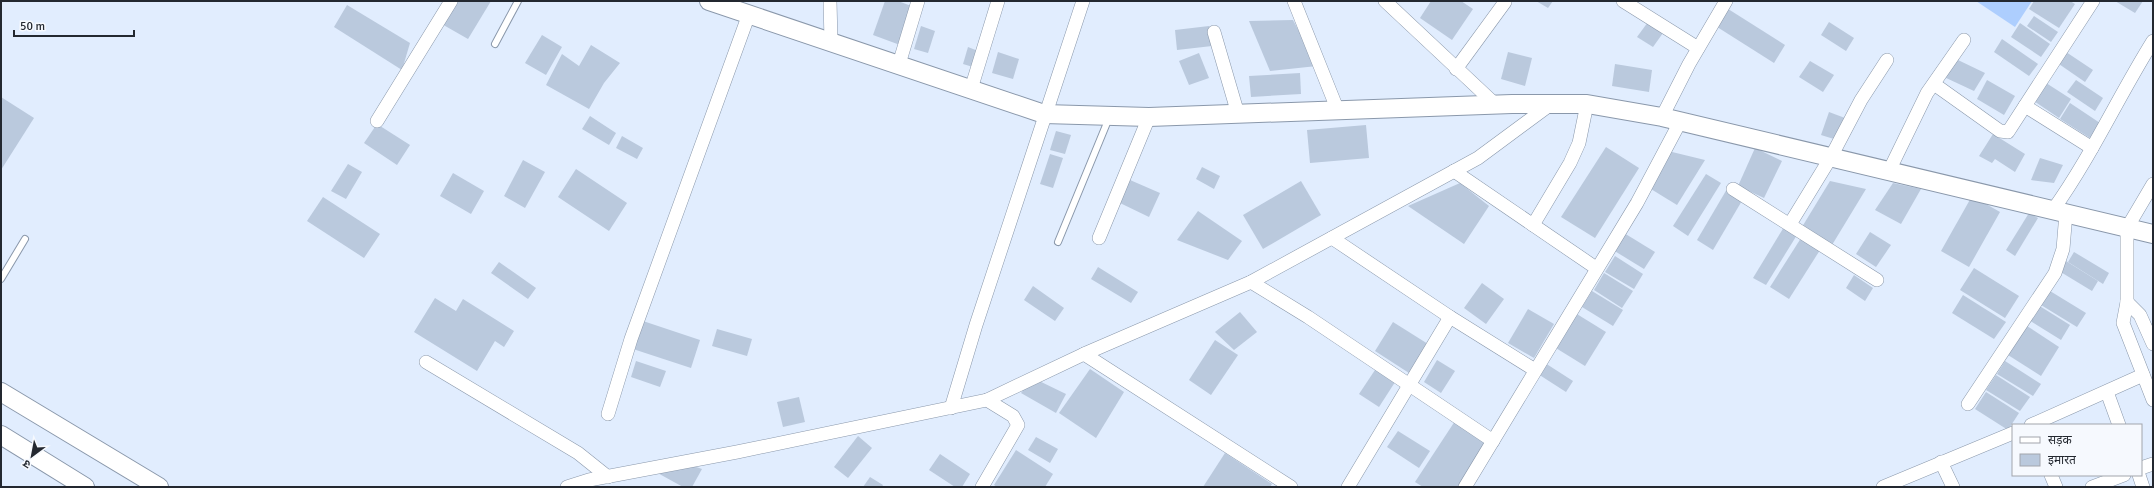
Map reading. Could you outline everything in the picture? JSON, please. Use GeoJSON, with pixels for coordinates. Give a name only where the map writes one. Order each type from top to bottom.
{"type":"FeatureCollection","features":[{"type":"Feature","properties":{"kind":"street"},"geometry":{"type":"LineString","coordinates":[[377,121],[451,1]]}},
{"type":"Feature","properties":{"kind":"street"},"geometry":{"type":"LineString","coordinates":[[709,1],[1044,114],[1149,117],[1496,105],[1588,104],[1662,117],[2153,234]]}},
{"type":"Feature","properties":{"kind":"street"},"geometry":{"type":"LineString","coordinates":[[830,1],[831,41]]}},
{"type":"Feature","properties":{"kind":"street"},"geometry":{"type":"LineString","coordinates":[[899,64],[918,1]]}},
{"type":"Feature","properties":{"kind":"street"},"geometry":{"type":"LineString","coordinates":[[971,89],[998,1]]}},
{"type":"Feature","properties":{"kind":"street"},"geometry":{"type":"LineString","coordinates":[[951,408],[1044,114],[1083,1]]}},
{"type":"Feature","properties":{"kind":"street"},"geometry":{"type":"LineString","coordinates":[[1294,1],[1338,111]]}},
{"type":"Feature","properties":{"kind":"street"},"geometry":{"type":"LineString","coordinates":[[1385,1],[1398,6],[1456,69],[1496,105]]}},
{"type":"Feature","properties":{"kind":"street"},"geometry":{"type":"LineString","coordinates":[[1623,1],[1698,48]]}},
{"type":"Feature","properties":{"kind":"street"},"geometry":{"type":"LineString","coordinates":[[1662,117],[1698,48],[1726,1]]}},
{"type":"Feature","properties":{"kind":"street"},"geometry":{"type":"LineString","coordinates":[[1934,84],[2000,131],[2008,132],[2093,1]]}},
{"type":"Feature","properties":{"kind":"street"},"geometry":{"type":"LineString","coordinates":[[1456,69],[1505,2]]}},
{"type":"Feature","properties":{"kind":"street"},"geometry":{"type":"LineString","coordinates":[[608,414],[631,339],[749,14]]}},
{"type":"Feature","properties":{"kind":"street"},"geometry":{"type":"LineString","coordinates":[[1214,32],[1238,114]]}},
{"type":"Feature","properties":{"kind":"street"},"geometry":{"type":"LineString","coordinates":[[1889,171],[1919,108],[1964,40]]}},
{"type":"Feature","properties":{"kind":"street"},"geometry":{"type":"LineString","coordinates":[[1968,404],[2055,273],[2063,249],[2060,212],[2068,188],[2092,148],[2132,74],[2153,41]]}},
{"type":"Feature","properties":{"kind":"street"},"geometry":{"type":"LineString","coordinates":[[1790,224],[1831,157],[1861,100],[1887,60]]}},
{"type":"Feature","properties":{"kind":"street"},"geometry":{"type":"LineString","coordinates":[[567,487],[608,477],[987,400],[1084,354],[1252,282],[1478,158],[1551,104]]}},
{"type":"Feature","properties":{"kind":"street"},"geometry":{"type":"LineString","coordinates":[[1533,225],[1570,162],[1579,143],[1588,104]]}},
{"type":"Feature","properties":{"kind":"street"},"geometry":{"type":"LineString","coordinates":[[2025,106],[2092,148]]}},
{"type":"Feature","properties":{"kind":"street"},"geometry":{"type":"LineString","coordinates":[[1099,238],[1149,117]]}},
{"type":"Feature","properties":{"kind":"street"},"geometry":{"type":"LineString","coordinates":[[1465,487],[1596,268],[1637,203],[1680,122]]}},
{"type":"Feature","properties":{"kind":"street"},"geometry":{"type":"LineString","coordinates":[[1454,170],[1596,268]]}},
{"type":"Feature","properties":{"kind":"street"},"geometry":{"type":"LineString","coordinates":[[2153,184],[2127,228],[2127,302],[2123,323],[2153,400]]}},
{"type":"Feature","properties":{"kind":"street"},"geometry":{"type":"LineString","coordinates":[[1733,189],[1877,280]]}},
{"type":"Feature","properties":{"kind":"street"},"geometry":{"type":"LineString","coordinates":[[1332,238],[1450,317],[1535,370]]}},
{"type":"Feature","properties":{"kind":"street"},"geometry":{"type":"LineString","coordinates":[[1252,282],[1308,317],[1493,441]]}},
{"type":"Feature","properties":{"kind":"street"},"geometry":{"type":"LineString","coordinates":[[2127,302],[2140,315],[2153,345],[2134,352]]}},
{"type":"Feature","properties":{"kind":"street"},"geometry":{"type":"LineString","coordinates":[[1348,487],[1450,317]]}},
{"type":"Feature","properties":{"kind":"street"},"geometry":{"type":"LineString","coordinates":[[1084,354],[1291,487]]}},
{"type":"Feature","properties":{"kind":"street"},"geometry":{"type":"LineString","coordinates":[[426,362],[578,453],[608,477]]}},
{"type":"Feature","properties":{"kind":"street"},"geometry":{"type":"LineString","coordinates":[[2033,424],[2143,375]]}},
{"type":"Feature","properties":{"kind":"street"},"geometry":{"type":"LineString","coordinates":[[1,392],[159,487]]}},
{"type":"Feature","properties":{"kind":"street"},"geometry":{"type":"LineString","coordinates":[[2107,392],[2119,424]]}},
{"type":"Feature","properties":{"kind":"street"},"geometry":{"type":"LineString","coordinates":[[982,487],[1018,425],[1014,416],[987,400]]}},
{"type":"Feature","properties":{"kind":"street"},"geometry":{"type":"LineString","coordinates":[[1883,487],[2012,432]]}},
{"type":"Feature","properties":{"kind":"street"},"geometry":{"type":"LineString","coordinates":[[1,435],[85,487]]}},
{"type":"Feature","properties":{"kind":"street"},"geometry":{"type":"LineString","coordinates":[[1941,462],[1953,487]]}},
{"type":"Feature","properties":{"kind":"street"},"geometry":{"type":"LineString","coordinates":[[2142,468],[2153,464]]}},
{"type":"Feature","properties":{"kind":"street"},"geometry":{"type":"LineString","coordinates":[[2051,476],[2056,487]]}},
{"type":"Feature","properties":{"kind":"street"},"geometry":{"type":"LineString","coordinates":[[2092,487],[2121,476]]}},
{"type":"Feature","properties":{"kind":"street"},"geometry":{"type":"LineString","coordinates":[[2139,476],[2143,487]]}},
{"type":"Feature","properties":{"kind":"lane"},"geometry":{"type":"LineString","coordinates":[[495,44],[518,1]]}},
{"type":"Feature","properties":{"kind":"lane"},"geometry":{"type":"LineString","coordinates":[[1058,242],[1110,116]]}},
{"type":"Feature","properties":{"kind":"lane"},"geometry":{"type":"LineString","coordinates":[[1,279],[25,239]]}},
{"type":"Feature","properties":{"kind":"shaded area"},"geometry":{"type":"Polygon","coordinates":[[[1976,1],[2032,1],[2015,27],[1976,1]]]}},
{"type":"Feature","properties":{"kind":"building"},"geometry":{"type":"Polygon","coordinates":[[[453,1],[491,1],[468,39],[440,23],[453,1]]]}},
{"type":"Feature","properties":{"kind":"building"},"geometry":{"type":"Polygon","coordinates":[[[885,1],[898,1],[914,7],[900,45],[873,35],[885,1]]]}},
{"type":"Feature","properties":{"kind":"building"},"geometry":{"type":"Polygon","coordinates":[[[1431,1],[1461,1],[1473,9],[1452,40],[1420,18],[1431,1]]]}},
{"type":"Feature","properties":{"kind":"building"},"geometry":{"type":"Polygon","coordinates":[[[1536,1],[1553,1],[1548,8],[1536,1]]]}},
{"type":"Feature","properties":{"kind":"building"},"geometry":{"type":"Polygon","coordinates":[[[2034,1],[2070,1],[2075,4],[2059,28],[2029,9],[2034,1]]]}},
{"type":"Feature","properties":{"kind":"building"},"geometry":{"type":"Polygon","coordinates":[[[2115,1],[2143,1],[2135,13],[2115,1]]]}},
{"type":"Feature","properties":{"kind":"building"},"geometry":{"type":"Polygon","coordinates":[[[347,5],[410,43],[402,70],[334,27],[347,5]]]}},
{"type":"Feature","properties":{"kind":"building"},"geometry":{"type":"Polygon","coordinates":[[[1725,7],[1785,45],[1774,63],[1714,25],[1725,7]]]}},
{"type":"Feature","properties":{"kind":"building"},"geometry":{"type":"Polygon","coordinates":[[[2034,16],[2058,32],[2051,42],[2027,26],[2034,16]]]}},
{"type":"Feature","properties":{"kind":"building"},"geometry":{"type":"Polygon","coordinates":[[[1293,20],[1317,66],[1270,71],[1249,21],[1293,20]]]}},
{"type":"Feature","properties":{"kind":"building"},"geometry":{"type":"Polygon","coordinates":[[[1648,22],[1663,33],[1653,47],[1637,37],[1648,22]]]}},
{"type":"Feature","properties":{"kind":"building"},"geometry":{"type":"Polygon","coordinates":[[[1829,22],[1854,38],[1846,51],[1821,35],[1829,22]]]}},
{"type":"Feature","properties":{"kind":"building"},"geometry":{"type":"Polygon","coordinates":[[[2020,23],[2050,44],[2041,57],[2011,37],[2020,23]]]}},
{"type":"Feature","properties":{"kind":"building"},"geometry":{"type":"Polygon","coordinates":[[[921,26],[935,31],[928,53],[914,49],[921,26]]]}},
{"type":"Feature","properties":{"kind":"building"},"geometry":{"type":"Polygon","coordinates":[[[1209,26],[1212,46],[1177,50],[1175,30],[1209,26]]]}},
{"type":"Feature","properties":{"kind":"building"},"geometry":{"type":"Polygon","coordinates":[[[542,35],[562,47],[546,75],[525,63],[542,35]]]}},
{"type":"Feature","properties":{"kind":"building"},"geometry":{"type":"Polygon","coordinates":[[[2002,39],[2038,64],[2029,76],[1994,52],[2002,39]]]}},
{"type":"Feature","properties":{"kind":"building"},"geometry":{"type":"Polygon","coordinates":[[[591,45],[620,63],[604,83],[589,109],[546,85],[562,54],[579,66],[591,45]]]}},
{"type":"Feature","properties":{"kind":"building"},"geometry":{"type":"Polygon","coordinates":[[[968,47],[978,51],[973,67],[963,64],[968,47]]]}},
{"type":"Feature","properties":{"kind":"building"},"geometry":{"type":"Polygon","coordinates":[[[2063,50],[2093,70],[2085,82],[2056,62],[2063,50]]]}},
{"type":"Feature","properties":{"kind":"building"},"geometry":{"type":"Polygon","coordinates":[[[998,52],[1019,59],[1013,79],[992,73],[998,52]]]}},
{"type":"Feature","properties":{"kind":"building"},"geometry":{"type":"Polygon","coordinates":[[[1508,52],[1532,58],[1525,86],[1501,79],[1508,52]]]}},
{"type":"Feature","properties":{"kind":"building"},"geometry":{"type":"Polygon","coordinates":[[[1199,53],[1209,78],[1189,85],[1179,61],[1199,53]]]}},
{"type":"Feature","properties":{"kind":"building"},"geometry":{"type":"Polygon","coordinates":[[[1958,60],[1985,73],[1974,91],[1944,77],[1958,60]]]}},
{"type":"Feature","properties":{"kind":"building"},"geometry":{"type":"Polygon","coordinates":[[[1810,61],[1834,75],[1823,92],[1799,77],[1810,61]]]}},
{"type":"Feature","properties":{"kind":"building"},"geometry":{"type":"Polygon","coordinates":[[[1615,64],[1652,70],[1649,92],[1612,86],[1615,64]]]}},
{"type":"Feature","properties":{"kind":"building"},"geometry":{"type":"Polygon","coordinates":[[[1300,73],[1301,94],[1251,97],[1249,76],[1300,73]]]}},
{"type":"Feature","properties":{"kind":"building"},"geometry":{"type":"Polygon","coordinates":[[[1987,80],[2015,96],[2004,115],[1977,99],[1987,80]]]}},
{"type":"Feature","properties":{"kind":"building"},"geometry":{"type":"Polygon","coordinates":[[[2076,80],[2103,98],[2095,111],[2067,92],[2076,80]]]}},
{"type":"Feature","properties":{"kind":"building"},"geometry":{"type":"Polygon","coordinates":[[[2043,81],[2071,99],[2059,118],[2031,99],[2043,81]]]}},
{"type":"Feature","properties":{"kind":"building"},"geometry":{"type":"Polygon","coordinates":[[[1,97],[34,118],[1,170],[1,97]]]}},
{"type":"Feature","properties":{"kind":"building"},"geometry":{"type":"Polygon","coordinates":[[[2070,103],[2100,123],[2090,138],[2060,119],[2070,103]]]}},
{"type":"Feature","properties":{"kind":"building"},"geometry":{"type":"Polygon","coordinates":[[[1829,112],[1845,118],[1837,140],[1821,135],[1829,112]]]}},
{"type":"Feature","properties":{"kind":"building"},"geometry":{"type":"Polygon","coordinates":[[[590,116],[616,133],[609,145],[582,129],[590,116]]]}},
{"type":"Feature","properties":{"kind":"building"},"geometry":{"type":"Polygon","coordinates":[[[377,124],[410,145],[397,165],[364,143],[377,124]]]}},
{"type":"Feature","properties":{"kind":"building"},"geometry":{"type":"Polygon","coordinates":[[[1366,125],[1369,158],[1310,163],[1307,130],[1366,125]]]}},
{"type":"Feature","properties":{"kind":"building"},"geometry":{"type":"Polygon","coordinates":[[[1056,131],[1071,135],[1065,154],[1050,150],[1056,131]]]}},
{"type":"Feature","properties":{"kind":"building"},"geometry":{"type":"Polygon","coordinates":[[[1993,134],[2025,154],[2015,172],[1995,159],[1992,163],[1979,156],[1993,134]]]}},
{"type":"Feature","properties":{"kind":"building"},"geometry":{"type":"Polygon","coordinates":[[[622,136],[643,148],[637,159],[616,148],[622,136]]]}},
{"type":"Feature","properties":{"kind":"building"},"geometry":{"type":"Polygon","coordinates":[[[1606,147],[1639,168],[1595,238],[1561,217],[1606,147]]]}},
{"type":"Feature","properties":{"kind":"building"},"geometry":{"type":"Polygon","coordinates":[[[1755,148],[1782,161],[1764,198],[1738,186],[1755,148]]]}},
{"type":"Feature","properties":{"kind":"building"},"geometry":{"type":"Polygon","coordinates":[[[1668,151],[1705,160],[1677,205],[1646,186],[1668,151]]]}},
{"type":"Feature","properties":{"kind":"building"},"geometry":{"type":"Polygon","coordinates":[[[1050,154],[1063,158],[1053,188],[1040,184],[1050,154]]]}},
{"type":"Feature","properties":{"kind":"building"},"geometry":{"type":"Polygon","coordinates":[[[2040,158],[2063,165],[2054,183],[2031,180],[2040,158]]]}},
{"type":"Feature","properties":{"kind":"building"},"geometry":{"type":"Polygon","coordinates":[[[523,160],[545,172],[525,208],[504,196],[523,160]]]}},
{"type":"Feature","properties":{"kind":"building"},"geometry":{"type":"Polygon","coordinates":[[[348,164],[362,172],[346,199],[331,191],[348,164]]]}},
{"type":"Feature","properties":{"kind":"building"},"geometry":{"type":"Polygon","coordinates":[[[1202,167],[1220,176],[1214,189],[1196,179],[1202,167]]]}},
{"type":"Feature","properties":{"kind":"building"},"geometry":{"type":"Polygon","coordinates":[[[576,169],[627,203],[609,231],[558,197],[576,169]]]}},
{"type":"Feature","properties":{"kind":"building"},"geometry":{"type":"Polygon","coordinates":[[[453,173],[484,191],[471,214],[440,196],[453,173]]]}},
{"type":"Feature","properties":{"kind":"building"},"geometry":{"type":"Polygon","coordinates":[[[1706,174],[1721,183],[1688,236],[1673,226],[1706,174]]]}},
{"type":"Feature","properties":{"kind":"building"},"geometry":{"type":"Polygon","coordinates":[[[1130,180],[1160,193],[1149,217],[1120,203],[1130,180]]]}},
{"type":"Feature","properties":{"kind":"building"},"geometry":{"type":"Polygon","coordinates":[[[1301,181],[1321,215],[1263,249],[1243,215],[1301,181]]]}},
{"type":"Feature","properties":{"kind":"building"},"geometry":{"type":"Polygon","coordinates":[[[1830,181],[1866,189],[1832,245],[1802,227],[1830,181]]]}},
{"type":"Feature","properties":{"kind":"building"},"geometry":{"type":"Polygon","coordinates":[[[1460,183],[1489,206],[1464,244],[1408,206],[1460,183]]]}},
{"type":"Feature","properties":{"kind":"building"},"geometry":{"type":"Polygon","coordinates":[[[1893,183],[1921,189],[1901,224],[1875,210],[1893,183]]]}},
{"type":"Feature","properties":{"kind":"building"},"geometry":{"type":"Polygon","coordinates":[[[1727,189],[1743,199],[1713,250],[1697,240],[1727,189]]]}},
{"type":"Feature","properties":{"kind":"building"},"geometry":{"type":"Polygon","coordinates":[[[1972,196],[2000,212],[1969,267],[1941,251],[1972,196]]]}},
{"type":"Feature","properties":{"kind":"building"},"geometry":{"type":"Polygon","coordinates":[[[323,197],[380,234],[364,258],[307,221],[323,197]]]}},
{"type":"Feature","properties":{"kind":"building"},"geometry":{"type":"Polygon","coordinates":[[[1198,211],[1242,241],[1228,260],[1177,240],[1198,211]]]}},
{"type":"Feature","properties":{"kind":"building"},"geometry":{"type":"Polygon","coordinates":[[[2029,213],[2038,218],[2015,256],[2006,250],[2029,213]]]}},
{"type":"Feature","properties":{"kind":"building"},"geometry":{"type":"Polygon","coordinates":[[[1784,227],[1797,235],[1766,285],[1753,278],[1784,227]]]}},
{"type":"Feature","properties":{"kind":"building"},"geometry":{"type":"Polygon","coordinates":[[[1870,232],[1891,245],[1876,267],[1856,254],[1870,232]]]}},
{"type":"Feature","properties":{"kind":"building"},"geometry":{"type":"Polygon","coordinates":[[[1624,233],[1655,252],[1644,269],[1613,250],[1624,233]]]}},
{"type":"Feature","properties":{"kind":"building"},"geometry":{"type":"Polygon","coordinates":[[[1801,238],[1820,250],[1789,299],[1770,287],[1801,238]]]}},
{"type":"Feature","properties":{"kind":"building"},"geometry":{"type":"Polygon","coordinates":[[[2074,252],[2109,273],[2103,284],[2068,262],[2074,252]]]}},
{"type":"Feature","properties":{"kind":"building"},"geometry":{"type":"Polygon","coordinates":[[[1615,256],[1643,274],[1634,289],[1605,272],[1615,256]]]}},
{"type":"Feature","properties":{"kind":"building"},"geometry":{"type":"Polygon","coordinates":[[[2066,261],[2098,281],[2092,291],[2059,271],[2066,261]]]}},
{"type":"Feature","properties":{"kind":"building"},"geometry":{"type":"Polygon","coordinates":[[[499,262],[536,288],[528,299],[491,273],[499,262]]]}},
{"type":"Feature","properties":{"kind":"building"},"geometry":{"type":"Polygon","coordinates":[[[1098,267],[1138,292],[1131,303],[1091,279],[1098,267]]]}},
{"type":"Feature","properties":{"kind":"building"},"geometry":{"type":"Polygon","coordinates":[[[1974,268],[2019,296],[2005,318],[1960,290],[1974,268]]]}},
{"type":"Feature","properties":{"kind":"building"},"geometry":{"type":"Polygon","coordinates":[[[1604,273],[1633,291],[1622,308],[1594,290],[1604,273]]]}},
{"type":"Feature","properties":{"kind":"building"},"geometry":{"type":"Polygon","coordinates":[[[1854,275],[1873,288],[1865,301],[1846,288],[1854,275]]]}},
{"type":"Feature","properties":{"kind":"building"},"geometry":{"type":"Polygon","coordinates":[[[1482,283],[1504,299],[1486,324],[1464,308],[1482,283]]]}},
{"type":"Feature","properties":{"kind":"building"},"geometry":{"type":"Polygon","coordinates":[[[1033,286],[1064,308],[1055,321],[1024,300],[1033,286]]]}},
{"type":"Feature","properties":{"kind":"building"},"geometry":{"type":"Polygon","coordinates":[[[1592,291],[1623,310],[1613,326],[1582,307],[1592,291]]]}},
{"type":"Feature","properties":{"kind":"building"},"geometry":{"type":"Polygon","coordinates":[[[2050,291],[2086,313],[2077,327],[2041,305],[2050,291]]]}},
{"type":"Feature","properties":{"kind":"building"},"geometry":{"type":"Polygon","coordinates":[[[1963,295],[2006,322],[1994,339],[1952,313],[1963,295]]]}},
{"type":"Feature","properties":{"kind":"building"},"geometry":{"type":"Polygon","coordinates":[[[435,298],[456,311],[463,299],[514,331],[504,347],[495,341],[477,371],[414,332],[435,298]]]}},
{"type":"Feature","properties":{"kind":"building"},"geometry":{"type":"Polygon","coordinates":[[[2038,305],[2070,325],[2061,340],[2029,320],[2038,305]]]}},
{"type":"Feature","properties":{"kind":"building"},"geometry":{"type":"Polygon","coordinates":[[[1528,309],[1554,324],[1534,358],[1508,343],[1528,309]]]}},
{"type":"Feature","properties":{"kind":"building"},"geometry":{"type":"Polygon","coordinates":[[[1572,311],[1606,332],[1585,366],[1551,345],[1572,311]]]}},
{"type":"Feature","properties":{"kind":"building"},"geometry":{"type":"Polygon","coordinates":[[[1240,312],[1257,332],[1234,350],[1215,332],[1240,312]]]}},
{"type":"Feature","properties":{"kind":"building"},"geometry":{"type":"Polygon","coordinates":[[[643,321],[700,340],[691,368],[633,349],[643,321]]]}},
{"type":"Feature","properties":{"kind":"building"},"geometry":{"type":"Polygon","coordinates":[[[1393,322],[1428,344],[1409,373],[1375,351],[1393,322]]]}},
{"type":"Feature","properties":{"kind":"building"},"geometry":{"type":"Polygon","coordinates":[[[2027,326],[2059,347],[2041,376],[2008,355],[2027,326]]]}},
{"type":"Feature","properties":{"kind":"building"},"geometry":{"type":"Polygon","coordinates":[[[717,329],[752,339],[747,356],[712,346],[717,329]]]}},
{"type":"Feature","properties":{"kind":"building"},"geometry":{"type":"Polygon","coordinates":[[[1215,340],[1238,355],[1211,395],[1189,380],[1215,340]]]}},
{"type":"Feature","properties":{"kind":"building"},"geometry":{"type":"Polygon","coordinates":[[[1437,360],[1455,371],[1441,393],[1424,382],[1437,360]]]}},
{"type":"Feature","properties":{"kind":"building"},"geometry":{"type":"Polygon","coordinates":[[[636,361],[666,371],[660,387],[631,377],[636,361]]]}},
{"type":"Feature","properties":{"kind":"building"},"geometry":{"type":"Polygon","coordinates":[[[2005,361],[2041,384],[2033,396],[1997,374],[2005,361]]]}},
{"type":"Feature","properties":{"kind":"building"},"geometry":{"type":"Polygon","coordinates":[[[1545,363],[1573,381],[1566,392],[1538,374],[1545,363]]]}},
{"type":"Feature","properties":{"kind":"building"},"geometry":{"type":"Polygon","coordinates":[[[1377,367],[1397,379],[1379,407],[1359,394],[1377,367]]]}},
{"type":"Feature","properties":{"kind":"building"},"geometry":{"type":"Polygon","coordinates":[[[1090,369],[1124,392],[1096,438],[1059,413],[1090,369]]]}},
{"type":"Feature","properties":{"kind":"building"},"geometry":{"type":"Polygon","coordinates":[[[1996,375],[2030,397],[2020,411],[1986,390],[1996,375]]]}},
{"type":"Feature","properties":{"kind":"building"},"geometry":{"type":"Polygon","coordinates":[[[1033,378],[1066,394],[1056,413],[1021,393],[1033,378]]]}},
{"type":"Feature","properties":{"kind":"building"},"geometry":{"type":"Polygon","coordinates":[[[1986,392],[2019,413],[2008,430],[1975,409],[1986,392]]]}},
{"type":"Feature","properties":{"kind":"building"},"geometry":{"type":"Polygon","coordinates":[[[799,397],[805,422],[783,427],[777,402],[799,397]]]}},
{"type":"Feature","properties":{"kind":"building"},"geometry":{"type":"Polygon","coordinates":[[[1455,421],[1489,443],[1460,487],[1423,487],[1415,482],[1455,421]]]}},
{"type":"Feature","properties":{"kind":"building"},"geometry":{"type":"Polygon","coordinates":[[[1398,431],[1430,451],[1419,468],[1387,447],[1398,431]]]}},
{"type":"Feature","properties":{"kind":"building"},"geometry":{"type":"Polygon","coordinates":[[[858,436],[872,448],[848,478],[834,467],[858,436]]]}},
{"type":"Feature","properties":{"kind":"building"},"geometry":{"type":"Polygon","coordinates":[[[1036,437],[1058,449],[1050,463],[1028,450],[1036,437]]]}},
{"type":"Feature","properties":{"kind":"building"},"geometry":{"type":"Polygon","coordinates":[[[1016,450],[1053,474],[1045,487],[997,487],[994,485],[1016,450]]]}},
{"type":"Feature","properties":{"kind":"building"},"geometry":{"type":"Polygon","coordinates":[[[1225,453],[1272,484],[1270,487],[1203,487],[1225,453]]]}},
{"type":"Feature","properties":{"kind":"building"},"geometry":{"type":"Polygon","coordinates":[[[940,454],[970,474],[962,487],[955,487],[929,470],[940,454]]]}},
{"type":"Feature","properties":{"kind":"building"},"geometry":{"type":"Polygon","coordinates":[[[685,463],[702,469],[692,487],[683,487],[654,471],[685,463]]]}},
{"type":"Feature","properties":{"kind":"building"},"geometry":{"type":"Polygon","coordinates":[[[870,477],[883,485],[882,487],[863,487],[870,477]]]}}]}
